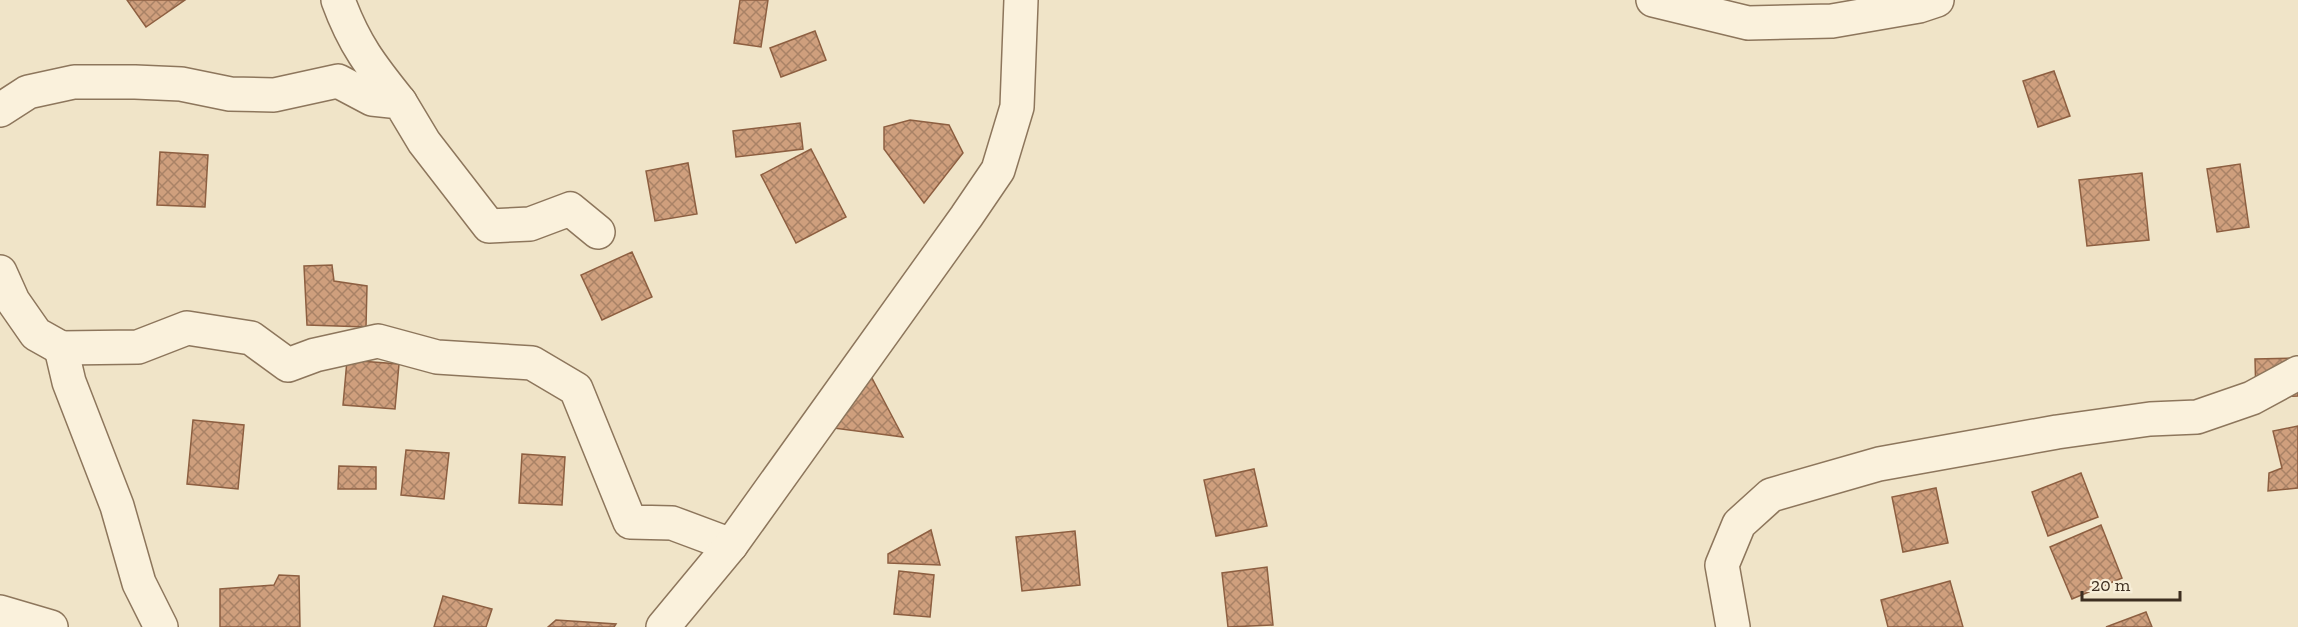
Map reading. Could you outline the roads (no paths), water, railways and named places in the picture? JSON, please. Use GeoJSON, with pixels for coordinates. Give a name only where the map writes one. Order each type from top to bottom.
{"type":"FeatureCollection","features":[{"type":"Feature","properties":{"kind":"street"},"geometry":{"type":"LineString","coordinates":[[338,0],[347,26],[366,60],[400,102],[424,142],[489,226],[530,224],[570,209],[598,232]]}},
{"type":"Feature","properties":{"kind":"street"},"geometry":{"type":"LineString","coordinates":[[663,627],[731,545],[998,170],[1017,107],[1022,0]]}},
{"type":"Feature","properties":{"kind":"street"},"geometry":{"type":"LineString","coordinates":[[1653,0],[1748,23],[1832,21],[1919,6],[1937,0]]}},
{"type":"Feature","properties":{"kind":"street"},"geometry":{"type":"LineString","coordinates":[[0,110],[28,92],[74,82],[182,84],[230,94],[274,95],[339,81],[372,99],[400,102]]}},
{"type":"Feature","properties":{"kind":"street"},"geometry":{"type":"LineString","coordinates":[[0,272],[13,301],[36,334],[61,348],[138,347],[187,328],[251,338],[288,365],[315,355],[378,341],[437,357],[532,363],[576,389],[630,522],[672,522],[731,545]]}},
{"type":"Feature","properties":{"kind":"street"},"geometry":{"type":"LineString","coordinates":[[61,348],[69,382],[117,506],[139,583],[161,627]]}},
{"type":"Feature","properties":{"kind":"street"},"geometry":{"type":"LineString","coordinates":[[1732,627],[1722,565],[1739,524],[1771,495],[1879,464],[2057,432],[2151,419],[2197,417],[2252,398],[2298,373]]}},
{"type":"Feature","properties":{"kind":"street"},"geometry":{"type":"LineString","coordinates":[[0,612],[51,627]]}}]}
